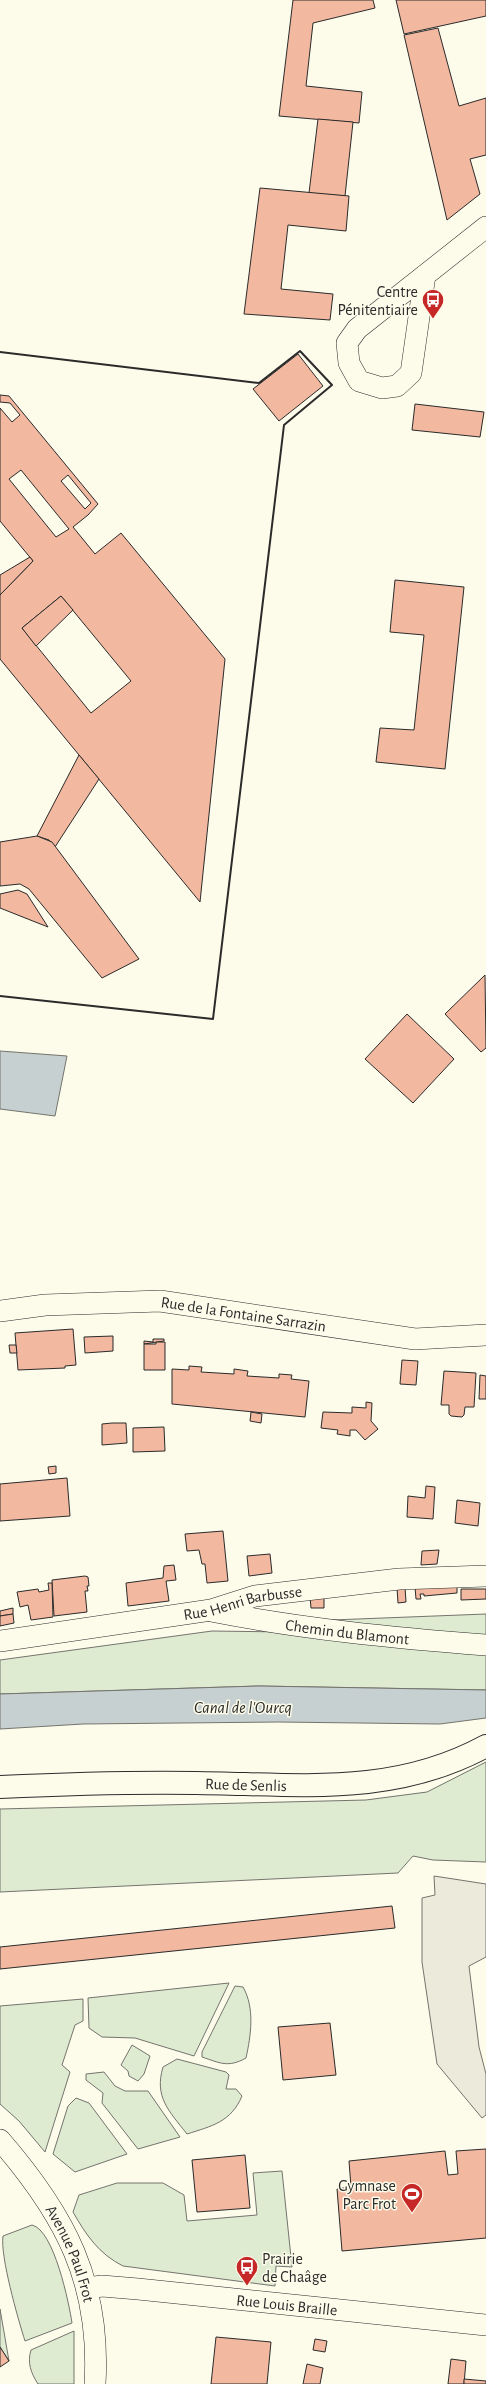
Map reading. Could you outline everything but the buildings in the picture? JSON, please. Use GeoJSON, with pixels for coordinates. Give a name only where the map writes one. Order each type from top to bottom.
{"type":"FeatureCollection","features":[{"type":"Feature","properties":{"kind":"main road","name":"Rue de Senlis"},"geometry":{"type":"LineString","coordinates":[[0,1787],[133,1782],[346,1785],[385,1781],[429,1771],[453,1763],[486,1746]]}},
{"type":"Feature","properties":{"kind":"street"},"geometry":{"type":"LineString","coordinates":[[425,275],[411,373],[397,386],[382,388],[359,381],[349,363],[347,343],[357,328],[486,227]]}},
{"type":"Feature","properties":{"kind":"street","name":"Rue de la Fontaine Sarrazin"},"geometry":{"type":"LineString","coordinates":[[0,1311],[45,1305],[160,1301],[415,1339],[486,1335]]}},
{"type":"Feature","properties":{"kind":"street","name":"Rue Henri Barbusse"},"geometry":{"type":"LineString","coordinates":[[0,1641],[211,1610],[255,1596],[399,1579],[486,1576]]}},
{"type":"Feature","properties":{"kind":"street","name":"Chemin du Blamont"},"geometry":{"type":"LineString","coordinates":[[211,1610],[254,1619],[408,1639],[486,1645]]}},
{"type":"Feature","properties":{"kind":"street","name":"Avenue Paul Frot"},"geometry":{"type":"LineString","coordinates":[[0,2140],[24,2168],[63,2228],[88,2288],[94,2326],[95,2384]]}},
{"type":"Feature","properties":{"kind":"street","name":"Rue Louis Braille"},"geometry":{"type":"LineString","coordinates":[[88,2288],[102,2286],[138,2289],[486,2325]]}},
{"type":"Feature","properties":{"kind":"green space"},"geometry":{"type":"Polygon","coordinates":[[[486,1614],[486,1638],[306,1621],[486,1614]]]}},
{"type":"Feature","properties":{"kind":"green space"},"geometry":{"type":"Polygon","coordinates":[[[212,1631],[285,1632],[486,1652],[486,1690],[259,1686],[0,1694],[0,1660],[212,1631]]]}},
{"type":"Feature","properties":{"kind":"green space"},"geometry":{"type":"Polygon","coordinates":[[[486,1762],[486,1862],[433,1860],[413,1856],[398,1873],[0,1892],[0,1809],[366,1800],[427,1792],[486,1762]]]}},
{"type":"Feature","properties":{"kind":"green space"},"geometry":{"type":"Polygon","coordinates":[[[229,1983],[194,2056],[135,2038],[102,2037],[89,2028],[88,1998],[229,1983]]]}},
{"type":"Feature","properties":{"kind":"green space"},"geometry":{"type":"Polygon","coordinates":[[[235,1986],[243,1987],[247,1995],[251,2013],[249,2040],[246,2058],[234,2063],[224,2064],[202,2057],[202,2052],[235,1986]]]}},
{"type":"Feature","properties":{"kind":"green space"},"geometry":{"type":"Polygon","coordinates":[[[83,1999],[83,2021],[75,2025],[62,2065],[70,2072],[45,2152],[19,2121],[0,2104],[0,2006],[83,1999]]]}},
{"type":"Feature","properties":{"kind":"green space"},"geometry":{"type":"Polygon","coordinates":[[[132,2045],[150,2056],[144,2074],[138,2081],[129,2076],[128,2071],[121,2065],[132,2045]]]}},
{"type":"Feature","properties":{"kind":"green space"},"geometry":{"type":"Polygon","coordinates":[[[177,2059],[226,2072],[229,2075],[226,2089],[236,2089],[242,2096],[238,2105],[220,2122],[187,2134],[169,2111],[160,2087],[163,2067],[177,2059]]]}},
{"type":"Feature","properties":{"kind":"green space"},"geometry":{"type":"Polygon","coordinates":[[[104,2072],[115,2086],[125,2091],[148,2091],[180,2137],[138,2149],[102,2103],[103,2093],[86,2080],[86,2074],[104,2072]]]}},
{"type":"Feature","properties":{"kind":"green space"},"geometry":{"type":"Polygon","coordinates":[[[76,2098],[89,2103],[127,2154],[75,2172],[53,2154],[68,2106],[76,2098]]]}},
{"type":"Feature","properties":{"kind":"green space"},"geometry":{"type":"Polygon","coordinates":[[[282,2171],[292,2267],[276,2266],[275,2286],[123,2266],[100,2250],[73,2212],[79,2195],[117,2183],[163,2183],[184,2195],[187,2221],[257,2215],[253,2173],[282,2171]]]}},
{"type":"Feature","properties":{"kind":"green space"},"geometry":{"type":"Polygon","coordinates":[[[32,2225],[40,2230],[54,2253],[68,2300],[72,2323],[25,2341],[14,2303],[4,2258],[3,2236],[32,2225]]]}},
{"type":"Feature","properties":{"kind":"green space"},"geometry":{"type":"Polygon","coordinates":[[[0,2309],[9,2361],[0,2347],[0,2309]]]}},
{"type":"Feature","properties":{"kind":"green space"},"geometry":{"type":"Polygon","coordinates":[[[74,2331],[74,2384],[38,2384],[30,2368],[29,2359],[31,2350],[74,2331]]]}},
{"type":"Feature","properties":{"kind":"shaded area"},"geometry":{"type":"Polygon","coordinates":[[[434,1876],[486,1884],[486,1957],[469,1966],[479,2047],[486,2074],[486,2115],[482,2118],[437,2064],[422,1962],[422,1898],[435,1895],[434,1876]]]}},
{"type":"Feature","properties":{"kind":"water"},"geometry":{"type":"Polygon","coordinates":[[[0,1051],[67,1056],[55,1116],[0,1109],[0,1051]]]}},
{"type":"Feature","properties":{"kind":"water","name":"Canal de l'Ourcq"},"geometry":{"type":"Polygon","coordinates":[[[259,1686],[486,1690],[486,1718],[440,1724],[279,1722],[83,1724],[0,1729],[0,1694],[259,1686]]]}},
{"type":"Feature","properties":{"kind":"wall"},"geometry":{"type":"LineString","coordinates":[[0,352],[259,383],[300,351],[332,385],[284,425],[213,1019],[0,996]]}},
{"type":"Feature","properties":{"kind":"place","name":"Centre Pénitentiaire"},"geometry":{"type":"Point","coordinates":[433,320]}},
{"type":"Feature","properties":{"kind":"place","name":"Gymnase Parc Frot"},"geometry":{"type":"Point","coordinates":[412,2214]}},
{"type":"Feature","properties":{"kind":"place","name":"Prairie de Chaâge"},"geometry":{"type":"Point","coordinates":[247,2286]}}]}
